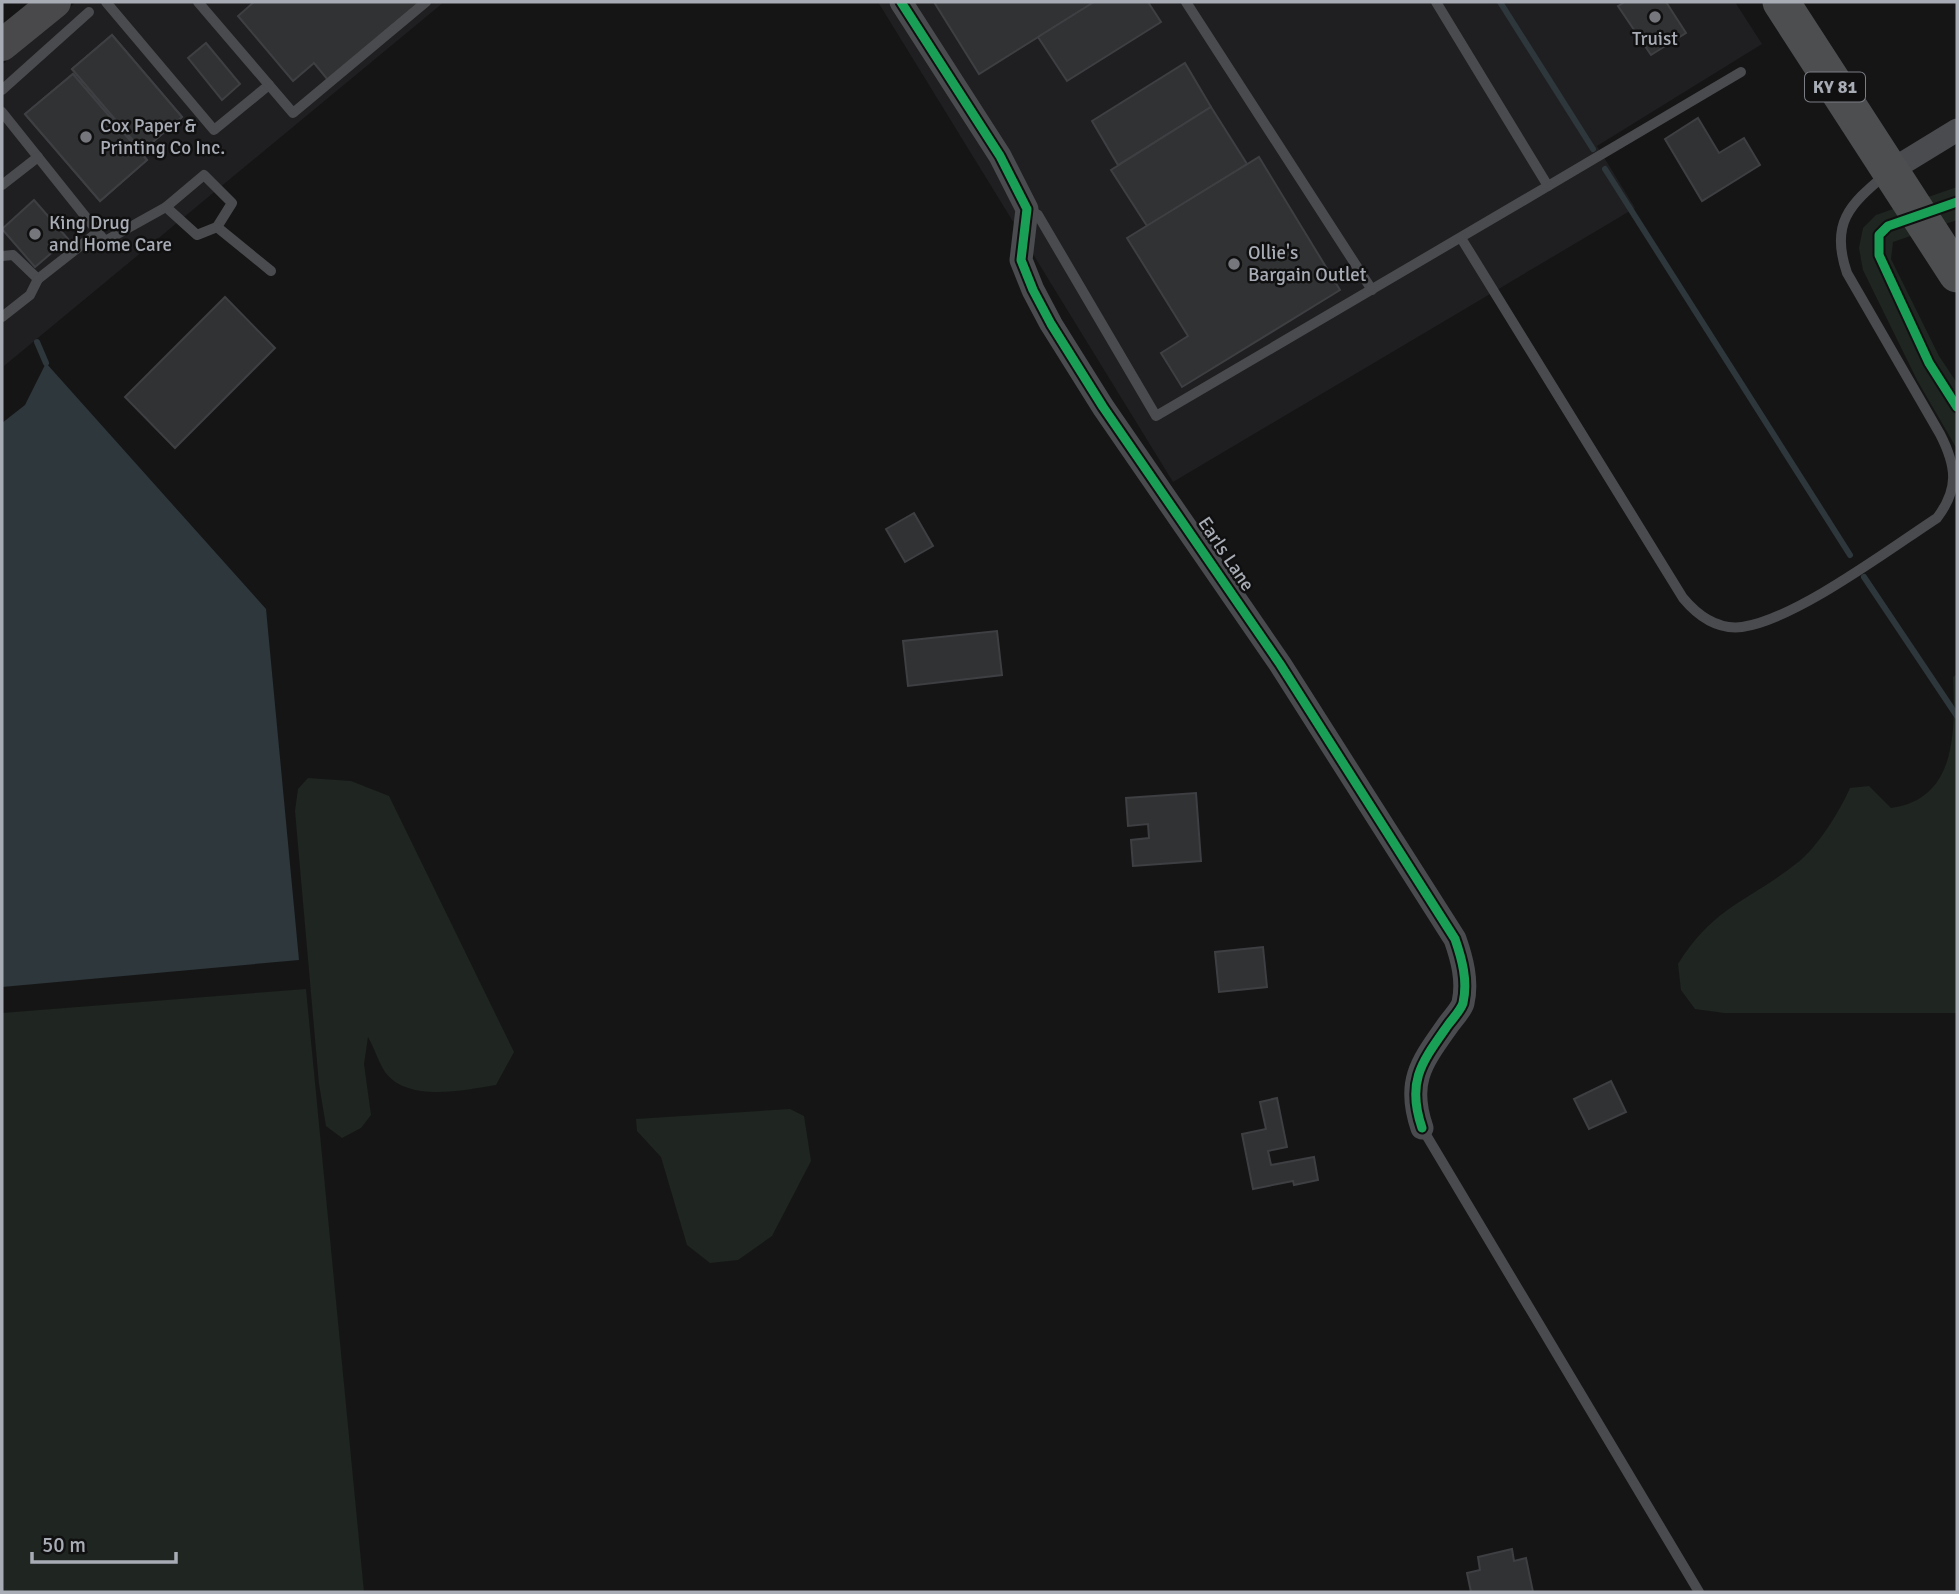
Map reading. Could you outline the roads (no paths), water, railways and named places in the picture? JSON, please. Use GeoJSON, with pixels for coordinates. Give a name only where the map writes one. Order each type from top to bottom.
{"type":"FeatureCollection","features":[{"type":"Feature","properties":{"kind":"main road"},"geometry":{"type":"LineString","coordinates":[[2,45],[54,2]]}},
{"type":"Feature","properties":{"kind":"main road","name":"KY 81"},"geometry":{"type":"LineString","coordinates":[[1781,2],[1957,274]]}},
{"type":"Feature","properties":{"kind":"street"},"geometry":{"type":"LineString","coordinates":[[901,2],[1000,156],[1027,209]]}},
{"type":"Feature","properties":{"kind":"street"},"geometry":{"type":"LineString","coordinates":[[1890,171],[1957,130]]}},
{"type":"Feature","properties":{"kind":"street","name":"Earls Lane"},"geometry":{"type":"LineString","coordinates":[[1027,209],[1021,260],[1051,324],[1103,407],[1280,664],[1455,939],[1465,978],[1463,1005],[1422,1061],[1416,1077],[1416,1111],[1422,1128]]}},
{"type":"Feature","properties":{"kind":"lane"},"geometry":{"type":"LineString","coordinates":[[106,2],[215,130],[269,85]]}},
{"type":"Feature","properties":{"kind":"lane"},"geometry":{"type":"LineString","coordinates":[[198,2],[293,113],[426,2]]}},
{"type":"Feature","properties":{"kind":"lane"},"geometry":{"type":"LineString","coordinates":[[1186,2],[1372,290]]}},
{"type":"Feature","properties":{"kind":"lane"},"geometry":{"type":"LineString","coordinates":[[1436,2],[1548,186]]}},
{"type":"Feature","properties":{"kind":"lane"},"geometry":{"type":"LineString","coordinates":[[2,90],[89,12]]}},
{"type":"Feature","properties":{"kind":"lane"},"geometry":{"type":"LineString","coordinates":[[1027,209],[1038,215],[1156,416],[1741,72]]}},
{"type":"Feature","properties":{"kind":"lane"},"geometry":{"type":"LineString","coordinates":[[2,112],[105,241],[166,207],[204,175],[232,203],[217,227],[197,235],[166,207]]}},
{"type":"Feature","properties":{"kind":"lane"},"geometry":{"type":"LineString","coordinates":[[2,185],[38,158]]}},
{"type":"Feature","properties":{"kind":"lane"},"geometry":{"type":"LineString","coordinates":[[1461,238],[1683,598],[1706,620],[1741,627],[1774,618],[1848,576],[1937,517],[1947,508],[1957,487],[1945,442],[1847,273],[1841,255],[1840,238],[1849,209],[1890,171]]}},
{"type":"Feature","properties":{"kind":"lane"},"geometry":{"type":"LineString","coordinates":[[217,227],[271,271]]}},
{"type":"Feature","properties":{"kind":"lane"},"geometry":{"type":"LineString","coordinates":[[2,317],[30,295],[38,279],[98,232]]}},
{"type":"Feature","properties":{"kind":"lane"},"geometry":{"type":"LineString","coordinates":[[2,256],[13,255],[38,279]]}},
{"type":"Feature","properties":{"kind":"lane"},"geometry":{"type":"LineString","coordinates":[[1422,1128],[1699,1592]]}},
{"type":"Feature","properties":{"kind":"waterway"},"geometry":{"type":"LineString","coordinates":[[1500,2],[1593,149]]}},
{"type":"Feature","properties":{"kind":"waterway"},"geometry":{"type":"LineString","coordinates":[[1605,169],[1850,555]]}},
{"type":"Feature","properties":{"kind":"waterway"},"geometry":{"type":"LineString","coordinates":[[37,342],[46,363]]}},
{"type":"Feature","properties":{"kind":"waterway"},"geometry":{"type":"LineString","coordinates":[[1864,577],[1957,716]]}},
{"type":"Feature","properties":{"kind":"place","name":"Truist"},"geometry":{"type":"Point","coordinates":[1655,17]}},
{"type":"Feature","properties":{"kind":"place","name":"Cox Paper & Printing Co Inc."},"geometry":{"type":"Point","coordinates":[86,137]}},
{"type":"Feature","properties":{"kind":"place","name":"King Drug and Home Care"},"geometry":{"type":"Point","coordinates":[35,234]}},
{"type":"Feature","properties":{"kind":"place","name":"Ollie's Bargain Outlet"},"geometry":{"type":"Point","coordinates":[1234,264]}}]}
